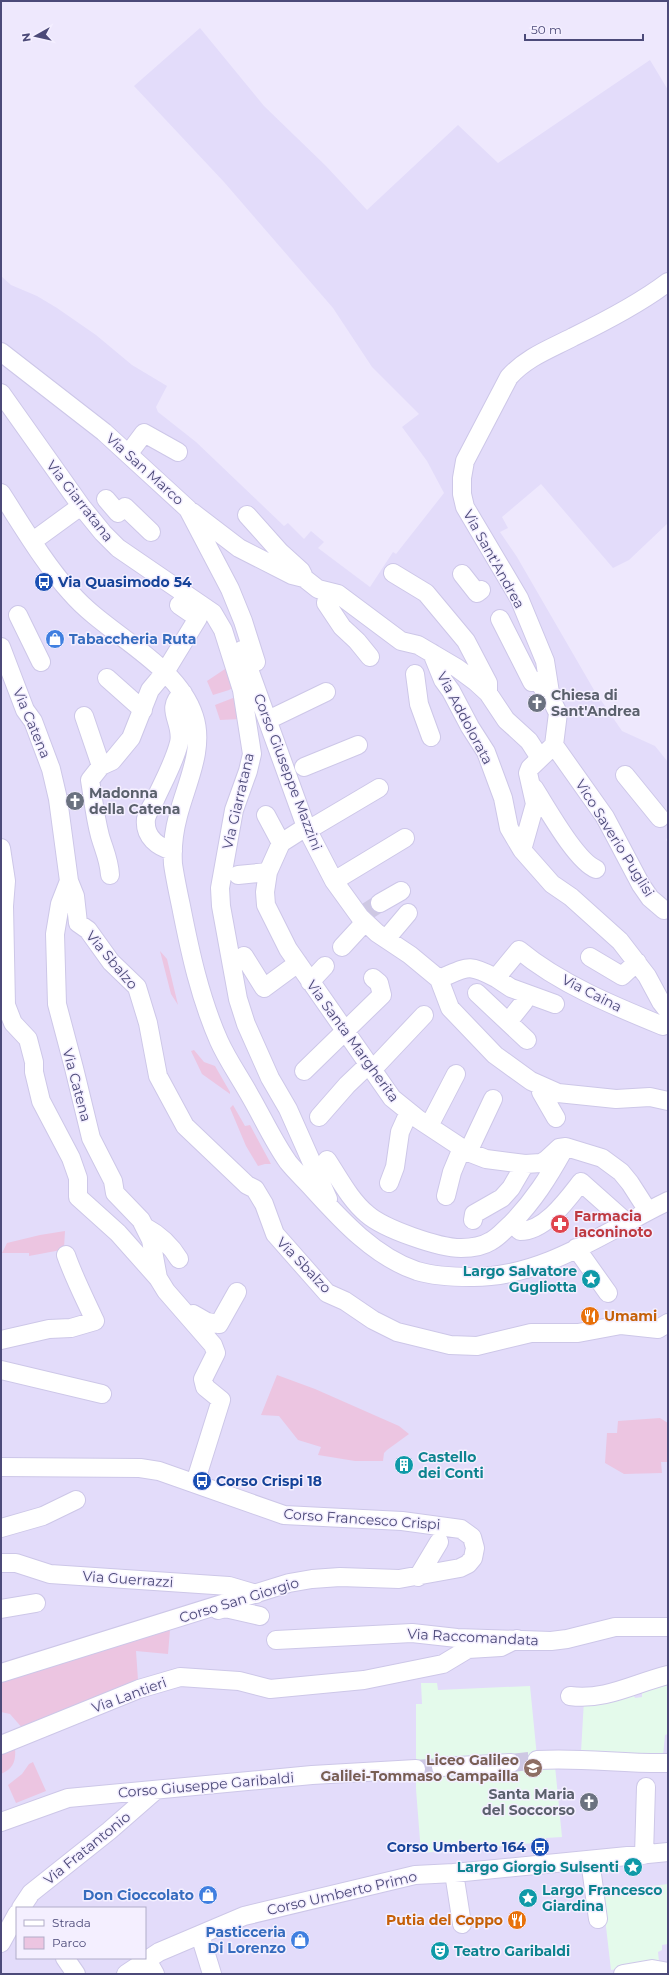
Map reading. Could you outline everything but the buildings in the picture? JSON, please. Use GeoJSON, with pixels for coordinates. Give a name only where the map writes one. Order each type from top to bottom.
{"type":"FeatureCollection","features":[{"type":"Feature","properties":{"kind":"street","name":"Via Sant'Andrea"},"geometry":{"type":"LineString","coordinates":[[554,745],[558,713],[551,699],[545,661],[519,598],[465,507],[462,494],[462,478],[465,461],[509,377],[517,367],[537,354],[644,300],[668,282]]}},
{"type":"Feature","properties":{"kind":"street","name":"Via San Marco"},"geometry":{"type":"LineString","coordinates":[[1,352],[129,453],[188,509],[230,589],[243,621],[260,678],[258,692]]}},
{"type":"Feature","properties":{"kind":"street","name":"Via Giarratana"},"geometry":{"type":"LineString","coordinates":[[1,393],[81,506],[118,548],[213,613],[223,630],[242,690],[252,754],[248,771],[234,810],[220,888],[221,906],[238,999],[246,1024],[270,1078],[288,1109],[335,1213]]}},
{"type":"Feature","properties":{"kind":"street"},"geometry":{"type":"LineString","coordinates":[[129,453],[144,433],[178,452]]}},
{"type":"Feature","properties":{"kind":"street"},"geometry":{"type":"LineString","coordinates":[[1,493],[32,541],[71,594],[101,622],[165,672],[183,693],[194,716],[198,738],[190,775],[176,819],[173,851],[174,866],[186,933],[207,1012],[220,1044],[288,1162],[335,1213],[390,1259],[418,1272],[432,1275],[471,1277],[517,1272],[538,1265],[576,1248],[648,1211],[667,1205]]}},
{"type":"Feature","properties":{"kind":"street"},"geometry":{"type":"LineString","coordinates":[[106,499],[118,513],[125,507],[151,532]]}},
{"type":"Feature","properties":{"kind":"street"},"geometry":{"type":"LineString","coordinates":[[32,541],[81,506]]}},
{"type":"Feature","properties":{"kind":"street"},"geometry":{"type":"LineString","coordinates":[[188,509],[239,548],[292,575],[304,578],[318,589],[328,593],[338,594],[401,641],[418,645],[476,682],[488,693],[506,720],[529,741],[540,758]]}},
{"type":"Feature","properties":{"kind":"street"},"geometry":{"type":"LineString","coordinates":[[247,515],[280,552],[302,571],[304,578]]}},
{"type":"Feature","properties":{"kind":"street"},"geometry":{"type":"LineString","coordinates":[[393,573],[426,593],[466,641],[488,683],[488,693]]}},
{"type":"Feature","properties":{"kind":"street"},"geometry":{"type":"LineString","coordinates":[[462,574],[477,593],[481,590]]}},
{"type":"Feature","properties":{"kind":"street"},"geometry":{"type":"LineString","coordinates":[[328,593],[326,603],[342,627],[370,656]]}},
{"type":"Feature","properties":{"kind":"street"},"geometry":{"type":"LineString","coordinates":[[110,875],[109,860],[100,837],[95,816],[90,780],[101,763],[112,761],[131,738],[150,690],[165,672],[198,618],[177,603]]}},
{"type":"Feature","properties":{"kind":"street"},"geometry":{"type":"LineString","coordinates":[[18,615],[41,662]]}},
{"type":"Feature","properties":{"kind":"street"},"geometry":{"type":"LineString","coordinates":[[500,619],[532,682],[538,682],[551,699]]}},
{"type":"Feature","properties":{"kind":"street","name":"Corso Giuseppe Mazzini"},"geometry":{"type":"LineString","coordinates":[[223,630],[239,641],[268,720],[295,771],[307,829],[334,881],[363,918],[386,939],[410,955],[439,979],[450,1008],[495,1054],[531,1081],[553,1089],[558,1093],[624,1099],[650,1097],[668,1101]]}},
{"type":"Feature","properties":{"kind":"street","name":"Via Catena"},"geometry":{"type":"LineString","coordinates":[[1,647],[8,689],[33,721],[51,769],[58,800],[69,881],[60,904],[55,934],[56,996],[60,1020],[74,1068],[91,1138],[113,1181],[114,1193],[141,1220],[152,1240],[158,1278],[166,1291],[213,1345],[216,1353],[203,1379],[205,1387],[221,1400],[195,1484]]}},
{"type":"Feature","properties":{"kind":"street","name":"Via Addolorata"},"geometry":{"type":"LineString","coordinates":[[432,653],[443,680],[451,690],[470,727],[486,752],[503,798],[509,828],[522,850]]}},
{"type":"Feature","properties":{"kind":"street"},"geometry":{"type":"LineString","coordinates":[[415,674],[419,704],[431,737]]}},
{"type":"Feature","properties":{"kind":"street"},"geometry":{"type":"LineString","coordinates":[[107,678],[143,710]]}},
{"type":"Feature","properties":{"kind":"street"},"geometry":{"type":"LineString","coordinates":[[268,720],[326,692]]}},
{"type":"Feature","properties":{"kind":"street"},"geometry":{"type":"LineString","coordinates":[[173,851],[161,848],[152,840],[147,830],[146,819],[170,768],[179,743],[179,723],[173,705],[176,699],[183,693]]}},
{"type":"Feature","properties":{"kind":"street"},"geometry":{"type":"LineString","coordinates":[[84,716],[101,763]]}},
{"type":"Feature","properties":{"kind":"street"},"geometry":{"type":"LineString","coordinates":[[554,745],[540,758],[528,773],[535,804],[522,850],[552,884],[571,897],[611,931],[647,976],[668,1011]]}},
{"type":"Feature","properties":{"kind":"street","name":"Vico Saverio Puglisi"},"geometry":{"type":"LineString","coordinates":[[554,745],[605,817],[641,885],[650,898],[664,910]]}},
{"type":"Feature","properties":{"kind":"street"},"geometry":{"type":"LineString","coordinates":[[295,771],[358,746]]}},
{"type":"Feature","properties":{"kind":"street"},"geometry":{"type":"LineString","coordinates":[[625,775],[660,818]]}},
{"type":"Feature","properties":{"kind":"street"},"geometry":{"type":"LineString","coordinates":[[531,783],[575,850],[588,866],[596,869]]}},
{"type":"Feature","properties":{"kind":"street"},"geometry":{"type":"LineString","coordinates":[[266,815],[282,843],[379,788]]}},
{"type":"Feature","properties":{"kind":"street"},"geometry":{"type":"LineString","coordinates":[[334,881],[405,838]]}},
{"type":"Feature","properties":{"kind":"street","name":"Via Santa Margherita"},"geometry":{"type":"LineString","coordinates":[[282,843],[268,872],[265,892],[266,905],[288,949],[392,1098],[409,1112],[465,1150],[486,1160],[525,1164],[541,1163],[559,1148],[566,1147]]}},
{"type":"Feature","properties":{"kind":"street"},"geometry":{"type":"LineString","coordinates":[[1,848],[6,881],[4,906],[3,991],[9,1015],[13,1023],[28,1039],[41,1101],[71,1158],[78,1178],[78,1197],[118,1233],[158,1278]]}},
{"type":"Feature","properties":{"kind":"street"},"geometry":{"type":"LineString","coordinates":[[238,875],[268,872]]}},
{"type":"Feature","properties":{"kind":"street","name":"Via Sbalzo"},"geometry":{"type":"LineString","coordinates":[[69,881],[75,896],[78,923],[88,930],[111,962],[137,988],[148,1023],[158,1076],[185,1126],[247,1185],[254,1189],[264,1204],[275,1234],[327,1292],[373,1320],[397,1332],[450,1345],[477,1346],[531,1333],[578,1333],[621,1325],[658,1329],[668,1323]]}},
{"type":"Feature","properties":{"kind":"street"},"geometry":{"type":"LineString","coordinates":[[380,903],[401,891]]}},
{"type":"Feature","properties":{"kind":"street"},"geometry":{"type":"LineString","coordinates":[[386,939],[408,913]]}},
{"type":"Feature","properties":{"kind":"street"},"geometry":{"type":"LineString","coordinates":[[342,947],[363,918]]}},
{"type":"Feature","properties":{"kind":"street","name":"Via Caina"},"geometry":{"type":"LineString","coordinates":[[496,978],[519,950],[533,962],[594,995],[663,1026],[668,1024]]}},
{"type":"Feature","properties":{"kind":"street"},"geometry":{"type":"LineString","coordinates":[[244,956],[264,988],[298,963]]}},
{"type":"Feature","properties":{"kind":"street"},"geometry":{"type":"LineString","coordinates":[[590,957],[622,976],[637,962]]}},
{"type":"Feature","properties":{"kind":"street"},"geometry":{"type":"LineString","coordinates":[[310,982],[325,966]]}},
{"type":"Feature","properties":{"kind":"street"},"geometry":{"type":"LineString","coordinates":[[439,979],[468,968],[477,968],[496,978],[510,988],[555,1004]]}},
{"type":"Feature","properties":{"kind":"street"},"geometry":{"type":"LineString","coordinates":[[304,1071],[382,996],[379,983],[373,978]]}},
{"type":"Feature","properties":{"kind":"street"},"geometry":{"type":"LineString","coordinates":[[477,993],[527,1040]]}},
{"type":"Feature","properties":{"kind":"street"},"geometry":{"type":"LineString","coordinates":[[508,1022],[524,1002]]}},
{"type":"Feature","properties":{"kind":"street"},"geometry":{"type":"LineString","coordinates":[[319,1117],[347,1084],[371,1067],[424,1015]]}},
{"type":"Feature","properties":{"kind":"street"},"geometry":{"type":"LineString","coordinates":[[429,1126],[456,1074]]}},
{"type":"Feature","properties":{"kind":"street"},"geometry":{"type":"LineString","coordinates":[[541,1092],[556,1118]]}},
{"type":"Feature","properties":{"kind":"street"},"geometry":{"type":"LineString","coordinates":[[446,1196],[452,1172],[493,1099]]}},
{"type":"Feature","properties":{"kind":"street"},"geometry":{"type":"LineString","coordinates":[[388,1183],[395,1167],[400,1132],[409,1112]]}},
{"type":"Feature","properties":{"kind":"street"},"geometry":{"type":"LineString","coordinates":[[327,1160],[357,1205],[367,1215],[381,1224],[414,1237],[446,1246],[461,1248],[477,1246],[490,1241],[512,1223],[529,1206],[541,1190],[566,1147],[602,1158],[625,1177],[648,1211]]}},
{"type":"Feature","properties":{"kind":"street"},"geometry":{"type":"LineString","coordinates":[[473,1220],[474,1214],[502,1198],[511,1188],[525,1164]]}},
{"type":"Feature","properties":{"kind":"street"},"geometry":{"type":"LineString","coordinates":[[512,1223],[520,1231],[530,1231],[560,1209],[580,1182],[626,1222]]}},
{"type":"Feature","properties":{"kind":"street"},"geometry":{"type":"LineString","coordinates":[[145,1227],[157,1233],[171,1246],[179,1259]]}},
{"type":"Feature","properties":{"kind":"street"},"geometry":{"type":"LineString","coordinates":[[576,1248],[608,1293]]}},
{"type":"Feature","properties":{"kind":"street"},"geometry":{"type":"LineString","coordinates":[[1,1340],[49,1330],[72,1328],[95,1321],[75,1280],[66,1255]]}},
{"type":"Feature","properties":{"kind":"street"},"geometry":{"type":"LineString","coordinates":[[187,1315],[193,1314],[207,1322],[219,1324],[237,1292]]}},
{"type":"Feature","properties":{"kind":"street"},"geometry":{"type":"LineString","coordinates":[[1,1370],[102,1394]]}},
{"type":"Feature","properties":{"kind":"street","name":"Corso Francesco Crispi"},"geometry":{"type":"LineString","coordinates":[[1,1467],[140,1468],[159,1471],[284,1515],[402,1521],[462,1529],[472,1538],[475,1552]]}},
{"type":"Feature","properties":{"kind":"street"},"geometry":{"type":"LineString","coordinates":[[1,1528],[43,1516],[76,1500]]}},
{"type":"Feature","properties":{"kind":"street"},"geometry":{"type":"LineString","coordinates":[[418,1577],[439,1542]]}},
{"type":"Feature","properties":{"kind":"street","name":"Corso San Giorgio"},"geometry":{"type":"LineString","coordinates":[[1,1673],[289,1583],[312,1579],[340,1577],[399,1579],[418,1577],[460,1568],[468,1564],[475,1552]]}},
{"type":"Feature","properties":{"kind":"street","name":"Via Guerrazzi"},"geometry":{"type":"LineString","coordinates":[[1,1563],[16,1563],[50,1574],[229,1586],[256,1594]]}},
{"type":"Feature","properties":{"kind":"street"},"geometry":{"type":"LineString","coordinates":[[1,1609],[36,1603]]}},
{"type":"Feature","properties":{"kind":"street"},"geometry":{"type":"LineString","coordinates":[[177,1623],[225,1608],[260,1616]]}},
{"type":"Feature","properties":{"kind":"street","name":"Via Raccomandata"},"geometry":{"type":"LineString","coordinates":[[276,1640],[412,1633],[457,1638],[551,1641],[567,1639],[615,1627],[668,1628]]}},
{"type":"Feature","properties":{"kind":"street","name":"Via Lantieri"},"geometry":{"type":"LineString","coordinates":[[1,1745],[139,1689],[180,1677],[239,1681],[270,1689],[311,1686],[364,1680],[443,1664],[468,1649],[501,1647],[517,1639]]}},
{"type":"Feature","properties":{"kind":"street"},"geometry":{"type":"LineString","coordinates":[[570,1696],[588,1697],[606,1695],[621,1691],[642,1682],[668,1675]]}},
{"type":"Feature","properties":{"kind":"street"},"geometry":{"type":"LineString","coordinates":[[538,1760],[567,1758],[648,1763],[668,1762]]}},
{"type":"Feature","properties":{"kind":"street"},"geometry":{"type":"LineString","coordinates":[[441,1767],[511,1763]]}},
{"type":"Feature","properties":{"kind":"street","name":"Corso Giuseppe Garibaldi"},"geometry":{"type":"LineString","coordinates":[[1,1822],[68,1798],[312,1775],[416,1769]]}},
{"type":"Feature","properties":{"kind":"street"},"geometry":{"type":"LineString","coordinates":[[644,1855],[646,1787]]}},
{"type":"Feature","properties":{"kind":"street","name":"Via Fratantonio"},"geometry":{"type":"LineString","coordinates":[[22,1907],[30,1893],[109,1831],[156,1790]]}},
{"type":"Feature","properties":{"kind":"street","name":"Corso Umberto Primo"},"geometry":{"type":"LineString","coordinates":[[126,1974],[151,1967],[159,1952],[244,1916],[415,1875],[454,1873],[668,1852]]}},
{"type":"Feature","properties":{"kind":"street"},"geometry":{"type":"LineString","coordinates":[[590,1860],[597,1913]]}},
{"type":"Feature","properties":{"kind":"street"},"geometry":{"type":"LineString","coordinates":[[454,1873],[462,1924]]}},
{"type":"Feature","properties":{"kind":"street"},"geometry":{"type":"LineString","coordinates":[[1,1943],[16,1916]]}},
{"type":"Feature","properties":{"kind":"street"},"geometry":{"type":"LineString","coordinates":[[200,1935],[212,1974]]}},
{"type":"Feature","properties":{"kind":"street"},"geometry":{"type":"LineString","coordinates":[[67,1959],[76,1974]]}},
{"type":"Feature","properties":{"kind":"street"},"geometry":{"type":"LineString","coordinates":[[623,1974],[652,1969],[668,1972]]}},
{"type":"Feature","properties":{"kind":"shaded area"},"geometry":{"type":"Polygon","coordinates":[[[200,28],[264,106],[326,166],[367,210],[458,125],[498,163],[650,60],[668,90],[668,523],[629,560],[613,568],[541,484],[502,517],[508,528],[500,532],[517,557],[594,690],[622,731],[655,746],[668,762],[668,838],[666,839],[668,845],[668,1974],[1,1974],[1,276],[11,285],[37,296],[57,308],[96,335],[132,365],[167,386],[156,407],[158,412],[196,442],[284,526],[288,523],[304,539],[311,531],[324,542],[318,548],[370,587],[393,552],[396,554],[444,493],[427,461],[402,427],[419,414],[372,367],[333,308],[224,182],[134,86],[200,28]]]}},
{"type":"Feature","properties":{"kind":"shaded area"},"geometry":{"type":"Polygon","coordinates":[[[666,1679],[668,1685],[668,1734],[665,1735],[663,1756],[581,1752],[584,1700],[620,1695],[634,1696],[635,1698],[642,1697],[642,1685],[666,1679]]]}},
{"type":"Feature","properties":{"kind":"shaded area","name":"Liceo Galileo Galilei-Tommaso Campailla"},"geometry":{"type":"Polygon","coordinates":[[[421,1683],[437,1683],[438,1690],[530,1686],[538,1767],[555,1766],[562,1837],[546,1838],[546,1842],[421,1853],[416,1789],[416,1704],[422,1704],[421,1683]]]}},
{"type":"Feature","properties":{"kind":"shaded area"},"geometry":{"type":"Polygon","coordinates":[[[668,1884],[668,1944],[662,1945],[662,1950],[658,1952],[659,1961],[611,1970],[602,1892],[668,1884]]]}},
{"type":"Feature","properties":{"kind":"green space"},"geometry":{"type":"Polygon","coordinates":[[[228,667],[234,687],[213,695],[207,681],[228,667]]]}},
{"type":"Feature","properties":{"kind":"green space"},"geometry":{"type":"Polygon","coordinates":[[[233,698],[236,699],[240,719],[220,720],[215,705],[233,698]]]}},
{"type":"Feature","properties":{"kind":"green space"},"geometry":{"type":"Polygon","coordinates":[[[160,951],[167,959],[178,1005],[171,994],[160,951]]]}},
{"type":"Feature","properties":{"kind":"green space"},"geometry":{"type":"Polygon","coordinates":[[[194,1050],[204,1062],[215,1066],[230,1094],[202,1074],[191,1051],[194,1050]]]}},
{"type":"Feature","properties":{"kind":"green space"},"geometry":{"type":"Polygon","coordinates":[[[233,1105],[245,1126],[250,1125],[271,1164],[258,1166],[246,1146],[230,1108],[233,1105]]]}},
{"type":"Feature","properties":{"kind":"green space"},"geometry":{"type":"Polygon","coordinates":[[[65,1231],[64,1248],[61,1250],[29,1256],[29,1253],[2,1253],[7,1243],[65,1231]]]}},
{"type":"Feature","properties":{"kind":"green space"},"geometry":{"type":"Polygon","coordinates":[[[277,1375],[315,1389],[399,1426],[409,1434],[384,1453],[383,1461],[355,1461],[318,1455],[321,1447],[298,1440],[279,1416],[261,1415],[277,1375]]]}},
{"type":"Feature","properties":{"kind":"green space"},"geometry":{"type":"Polygon","coordinates":[[[660,1418],[668,1423],[668,1462],[661,1462],[662,1473],[624,1474],[605,1463],[607,1433],[617,1433],[618,1421],[660,1418]]]}},
{"type":"Feature","properties":{"kind":"green space"},"geometry":{"type":"Polygon","coordinates":[[[170,1630],[168,1654],[136,1651],[138,1680],[24,1730],[10,1714],[1,1712],[1,1681],[170,1630]]]}},
{"type":"Feature","properties":{"kind":"green space"},"geometry":{"type":"Polygon","coordinates":[[[15,1747],[13,1764],[9,1769],[1,1774],[1,1753],[15,1747]]]}},
{"type":"Feature","properties":{"kind":"green space"},"geometry":{"type":"Polygon","coordinates":[[[33,1762],[46,1791],[16,1803],[8,1785],[22,1774],[29,1764],[33,1762]]]}},
{"type":"Feature","properties":{"kind":"tunnel"},"geometry":{"type":"LineString","coordinates":[[363,914],[380,903]]}},
{"type":"Feature","properties":{"kind":"tunnel"},"geometry":{"type":"LineString","coordinates":[[511,1763],[537,1760]]}},
{"type":"Feature","properties":{"kind":"tunnel"},"geometry":{"type":"LineString","coordinates":[[416,1769],[441,1767]]}},
{"type":"Feature","properties":{"kind":"place","name":"Via Quasimodo 54"},"geometry":{"type":"Point","coordinates":[44,582]}},
{"type":"Feature","properties":{"kind":"place","name":"Tabaccheria Ruta"},"geometry":{"type":"Point","coordinates":[55,639]}},
{"type":"Feature","properties":{"kind":"place","name":"Chiesa di Sant'Andrea"},"geometry":{"type":"Point","coordinates":[537,703]}},
{"type":"Feature","properties":{"kind":"place","name":"Madonna della Catena"},"geometry":{"type":"Point","coordinates":[75,801]}},
{"type":"Feature","properties":{"kind":"place","name":"Farmacia Iaconinoto"},"geometry":{"type":"Point","coordinates":[560,1224]}},
{"type":"Feature","properties":{"kind":"place","name":"Largo Salvatore Gugliotta"},"geometry":{"type":"Point","coordinates":[591,1279]}},
{"type":"Feature","properties":{"kind":"place","name":"Umami"},"geometry":{"type":"Point","coordinates":[590,1316]}},
{"type":"Feature","properties":{"kind":"place","name":"Castello dei Conti"},"geometry":{"type":"Point","coordinates":[404,1465]}},
{"type":"Feature","properties":{"kind":"place","name":"Corso Crispi 18"},"geometry":{"type":"Point","coordinates":[202,1481]}},
{"type":"Feature","properties":{"kind":"place","name":"Liceo Galileo Galilei-Tommaso Campailla"},"geometry":{"type":"Point","coordinates":[533,1768]}},
{"type":"Feature","properties":{"kind":"place","name":"Santa Maria del Soccorso"},"geometry":{"type":"Point","coordinates":[589,1802]}},
{"type":"Feature","properties":{"kind":"place","name":"Corso Umberto 164"},"geometry":{"type":"Point","coordinates":[540,1847]}},
{"type":"Feature","properties":{"kind":"place","name":"Largo Giorgio Sulsenti"},"geometry":{"type":"Point","coordinates":[633,1867]}},
{"type":"Feature","properties":{"kind":"place","name":"Don Cioccolato"},"geometry":{"type":"Point","coordinates":[208,1895]}},
{"type":"Feature","properties":{"kind":"place","name":"Largo Francesco Giardina"},"geometry":{"type":"Point","coordinates":[528,1898]}},
{"type":"Feature","properties":{"kind":"place","name":"Putia del Coppo"},"geometry":{"type":"Point","coordinates":[517,1920]}},
{"type":"Feature","properties":{"kind":"place","name":"Pasticceria Di Lorenzo"},"geometry":{"type":"Point","coordinates":[300,1940]}},
{"type":"Feature","properties":{"kind":"place","name":"Teatro Garibaldi"},"geometry":{"type":"Point","coordinates":[440,1951]}}]}
